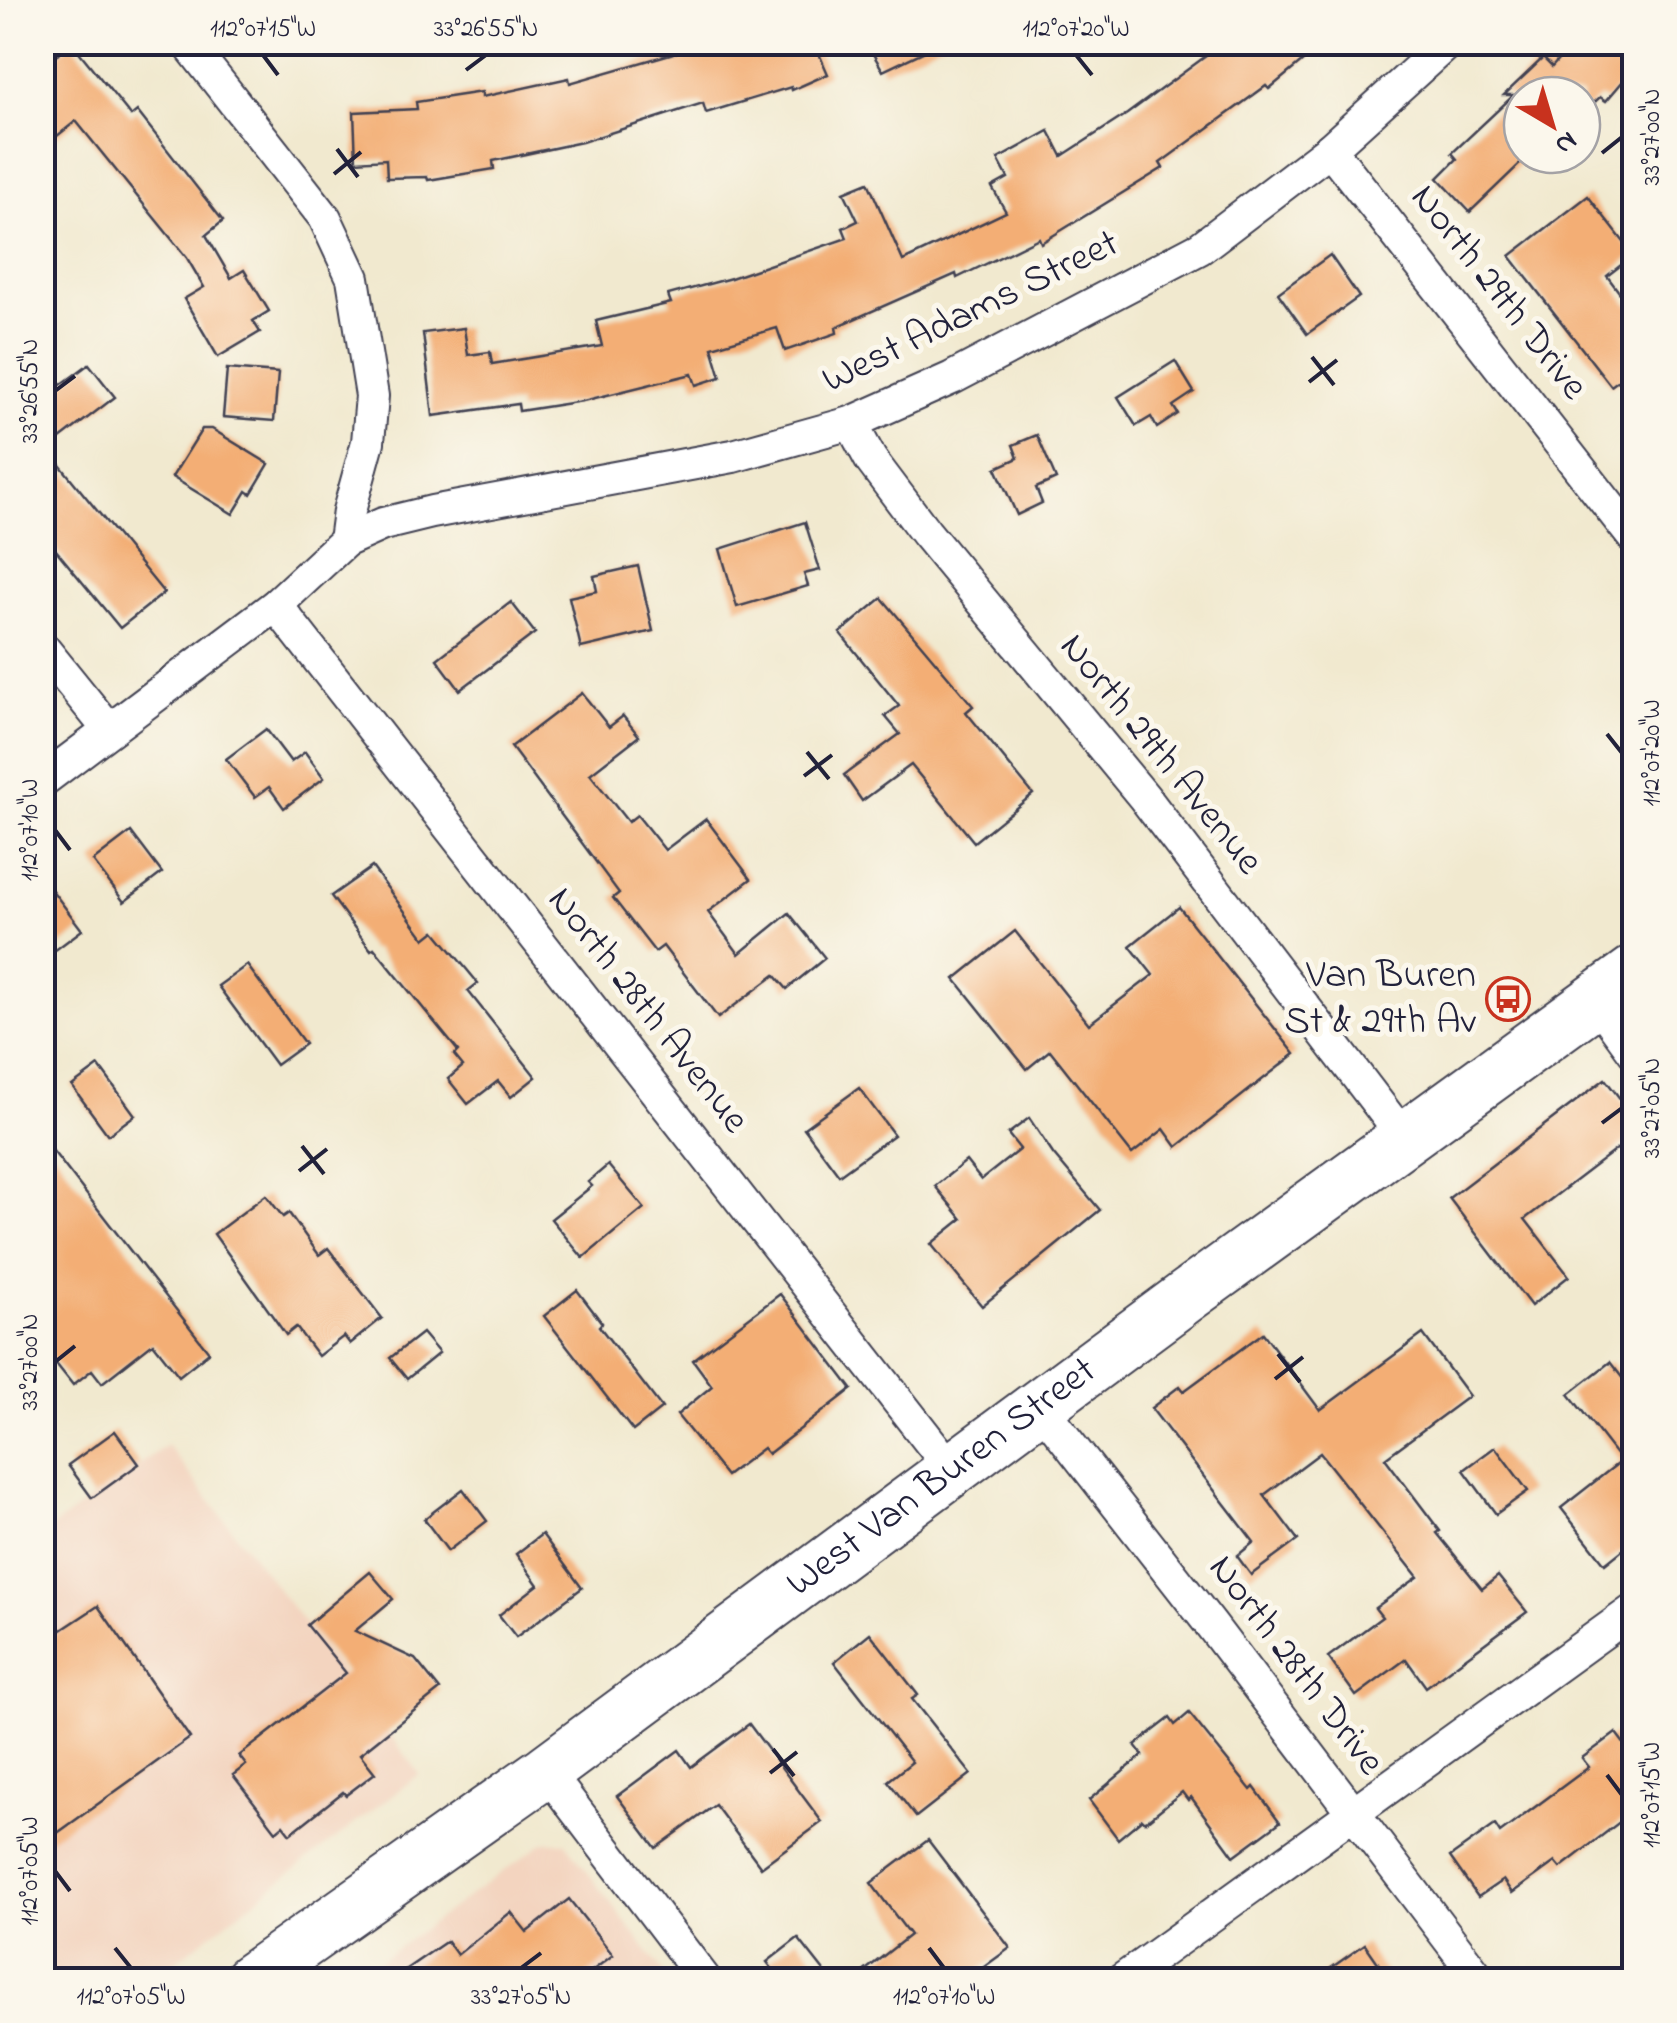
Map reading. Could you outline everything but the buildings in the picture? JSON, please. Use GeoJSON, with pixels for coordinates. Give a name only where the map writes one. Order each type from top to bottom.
{"type":"FeatureCollection","features":[{"type":"Feature","properties":{"kind":"main road","name":"West Van Buren Street"},"geometry":{"type":"LineString","coordinates":[[250,1980],[546,1771],[1615,986]]}},
{"type":"Feature","properties":{"kind":"street"},"geometry":{"type":"LineString","coordinates":[[187,42],[325,218],[353,278],[372,396],[368,442],[349,510],[345,541]]}},
{"type":"Feature","properties":{"kind":"street","name":"West Adams Street"},"geometry":{"type":"LineString","coordinates":[[42,782],[276,604],[345,541],[382,524],[432,512],[733,456],[850,423],[1076,316],[1200,248],[1330,149],[1448,42]]}},
{"type":"Feature","properties":{"kind":"street","name":"North 29th Drive"},"geometry":{"type":"LineString","coordinates":[[1330,149],[1634,538]]}},
{"type":"Feature","properties":{"kind":"street","name":"North 29th Avenue"},"geometry":{"type":"LineString","coordinates":[[850,423],[870,460],[1144,798],[1405,1139]]}},
{"type":"Feature","properties":{"kind":"street","name":"North 28th Avenue"},"geometry":{"type":"LineString","coordinates":[[276,604],[952,1470]]}},
{"type":"Feature","properties":{"kind":"street"},"geometry":{"type":"LineString","coordinates":[[42,647],[109,730]]}},
{"type":"Feature","properties":{"kind":"street"},"geometry":{"type":"LineString","coordinates":[[1615,986],[1634,1052]]}},
{"type":"Feature","properties":{"kind":"street","name":"North 28th Drive"},"geometry":{"type":"LineString","coordinates":[[1039,1406],[1480,1980]]}},
{"type":"Feature","properties":{"kind":"street"},"geometry":{"type":"LineString","coordinates":[[1122,1980],[1634,1610]]}},
{"type":"Feature","properties":{"kind":"street"},"geometry":{"type":"LineString","coordinates":[[546,1771],[706,1980]]}},
{"type":"Feature","properties":{"kind":"shaded area"},"geometry":{"type":"Polygon","coordinates":[[[167,1445],[420,1774],[151,1980],[43,1980],[42,1520],[50,1529],[167,1445]]]}},
{"type":"Feature","properties":{"kind":"shaded area"},"geometry":{"type":"Polygon","coordinates":[[[544,1842],[565,1842],[669,1980],[353,1980],[544,1842]]]}},
{"type":"Feature","properties":{"kind":"place","name":"Van Buren St & 29th Av"},"geometry":{"type":"Point","coordinates":[1508,999]}}]}
